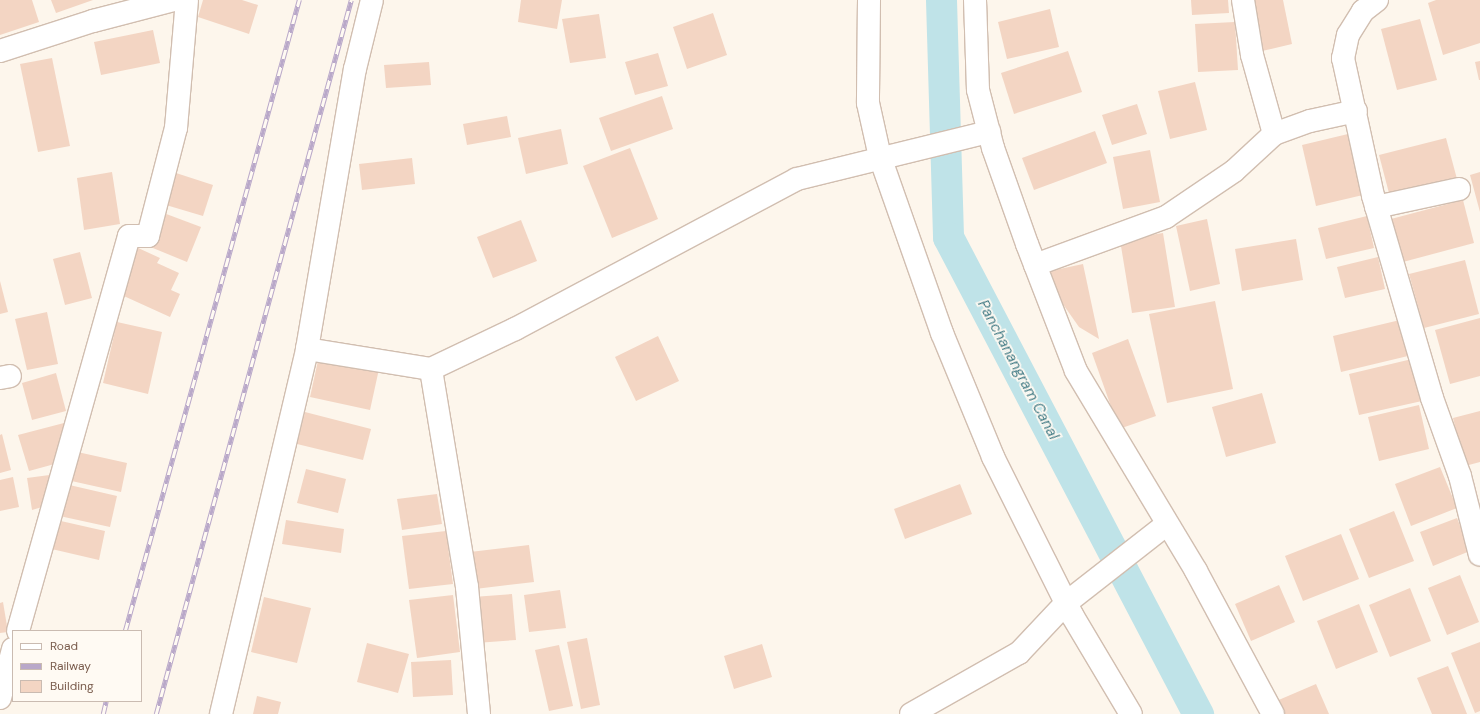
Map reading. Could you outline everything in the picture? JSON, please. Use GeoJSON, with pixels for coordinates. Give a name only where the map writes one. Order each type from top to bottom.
{"type":"FeatureCollection","features":[{"type":"Feature","properties":{"kind":"street"},"geometry":{"type":"LineString","coordinates":[[0,51],[93,21],[174,0]]}},
{"type":"Feature","properties":{"kind":"street"},"geometry":{"type":"LineString","coordinates":[[18,630],[130,236],[148,236],[176,128],[187,0]]}},
{"type":"Feature","properties":{"kind":"street"},"geometry":{"type":"LineString","coordinates":[[221,714],[307,349],[355,69],[372,0]]}},
{"type":"Feature","properties":{"kind":"street"},"geometry":{"type":"LineString","coordinates":[[869,0],[868,103],[880,157],[942,333],[992,457],[1066,603],[1131,714]]}},
{"type":"Feature","properties":{"kind":"street"},"geometry":{"type":"LineString","coordinates":[[975,0],[978,90],[989,132],[1035,265],[1076,371],[1196,571],[1273,714]]}},
{"type":"Feature","properties":{"kind":"street"},"geometry":{"type":"LineString","coordinates":[[1243,0],[1252,55],[1274,134]]}},
{"type":"Feature","properties":{"kind":"street"},"geometry":{"type":"LineString","coordinates":[[1377,0],[1363,11],[1348,35],[1343,58],[1356,111],[1376,207],[1432,398],[1460,476],[1480,555]]}},
{"type":"Feature","properties":{"kind":"street"},"geometry":{"type":"LineString","coordinates":[[1035,265],[1166,217],[1234,171],[1274,134],[1310,121],[1356,111]]}},
{"type":"Feature","properties":{"kind":"street"},"geometry":{"type":"LineString","coordinates":[[307,349],[431,369],[515,329],[797,179],[880,157],[958,141],[989,132]]}},
{"type":"Feature","properties":{"kind":"street"},"geometry":{"type":"LineString","coordinates":[[1376,207],[1459,189]]}},
{"type":"Feature","properties":{"kind":"street"},"geometry":{"type":"LineString","coordinates":[[431,369],[467,587],[479,714]]}},
{"type":"Feature","properties":{"kind":"street"},"geometry":{"type":"LineString","coordinates":[[911,714],[1019,654],[1066,603],[1167,524]]}},
{"type":"Feature","properties":{"kind":"street"},"geometry":{"type":"LineString","coordinates":[[0,698],[12,653]]}},
{"type":"Feature","properties":{"kind":"building"},"geometry":{"type":"Polygon","coordinates":[[[0,0],[32,0],[39,22],[0,35],[0,0]]]}},
{"type":"Feature","properties":{"kind":"building"},"geometry":{"type":"Polygon","coordinates":[[[51,0],[93,0],[56,13],[51,0]]]}},
{"type":"Feature","properties":{"kind":"building"},"geometry":{"type":"Polygon","coordinates":[[[203,0],[242,0],[258,5],[249,34],[198,17],[203,0]]]}},
{"type":"Feature","properties":{"kind":"building"},"geometry":{"type":"Polygon","coordinates":[[[521,0],[562,0],[557,29],[518,22],[521,0]]]}},
{"type":"Feature","properties":{"kind":"building"},"geometry":{"type":"Polygon","coordinates":[[[1191,0],[1228,0],[1229,13],[1192,15],[1191,0]]]}},
{"type":"Feature","properties":{"kind":"building"},"geometry":{"type":"Polygon","coordinates":[[[1251,0],[1283,0],[1292,44],[1262,51],[1251,0]]]}},
{"type":"Feature","properties":{"kind":"building"},"geometry":{"type":"Polygon","coordinates":[[[1436,0],[1480,0],[1480,43],[1443,55],[1428,3],[1436,0]]]}},
{"type":"Feature","properties":{"kind":"building"},"geometry":{"type":"Polygon","coordinates":[[[1050,9],[1059,47],[1007,59],[998,22],[1050,9]]]}},
{"type":"Feature","properties":{"kind":"building"},"geometry":{"type":"Polygon","coordinates":[[[713,13],[727,55],[687,69],[673,27],[713,13]]]}},
{"type":"Feature","properties":{"kind":"building"},"geometry":{"type":"Polygon","coordinates":[[[599,14],[606,58],[570,63],[562,19],[599,14]]]}},
{"type":"Feature","properties":{"kind":"building"},"geometry":{"type":"Polygon","coordinates":[[[1420,19],[1437,80],[1397,90],[1381,29],[1420,19]]]}},
{"type":"Feature","properties":{"kind":"building"},"geometry":{"type":"Polygon","coordinates":[[[1235,22],[1238,70],[1198,72],[1195,24],[1235,22]]]}},
{"type":"Feature","properties":{"kind":"building"},"geometry":{"type":"Polygon","coordinates":[[[153,30],[160,63],[101,75],[94,42],[153,30]]]}},
{"type":"Feature","properties":{"kind":"building"},"geometry":{"type":"Polygon","coordinates":[[[1068,51],[1082,92],[1014,114],[1001,73],[1068,51]]]}},
{"type":"Feature","properties":{"kind":"building"},"geometry":{"type":"Polygon","coordinates":[[[658,53],[668,86],[635,95],[625,62],[658,53]]]}},
{"type":"Feature","properties":{"kind":"building"},"geometry":{"type":"Polygon","coordinates":[[[52,58],[70,146],[38,152],[20,64],[52,58]]]}},
{"type":"Feature","properties":{"kind":"building"},"geometry":{"type":"Polygon","coordinates":[[[1480,61],[1480,80],[1479,80],[1475,62],[1480,61]]]}},
{"type":"Feature","properties":{"kind":"building"},"geometry":{"type":"Polygon","coordinates":[[[429,62],[431,85],[386,88],[384,65],[429,62]]]}},
{"type":"Feature","properties":{"kind":"building"},"geometry":{"type":"Polygon","coordinates":[[[1195,82],[1207,130],[1170,139],[1158,91],[1195,82]]]}},
{"type":"Feature","properties":{"kind":"building"},"geometry":{"type":"Polygon","coordinates":[[[662,96],[673,129],[611,151],[599,118],[662,96]]]}},
{"type":"Feature","properties":{"kind":"building"},"geometry":{"type":"Polygon","coordinates":[[[1137,104],[1147,134],[1112,145],[1102,115],[1137,104]]]}},
{"type":"Feature","properties":{"kind":"building"},"geometry":{"type":"Polygon","coordinates":[[[507,116],[511,137],[467,145],[463,124],[507,116]]]}},
{"type":"Feature","properties":{"kind":"building"},"geometry":{"type":"Polygon","coordinates":[[[561,129],[568,164],[526,174],[518,138],[561,129]]]}},
{"type":"Feature","properties":{"kind":"building"},"geometry":{"type":"Polygon","coordinates":[[[1095,131],[1107,163],[1034,190],[1022,158],[1095,131]]]}},
{"type":"Feature","properties":{"kind":"building"},"geometry":{"type":"Polygon","coordinates":[[[1348,134],[1363,195],[1316,206],[1302,145],[1348,134]]]}},
{"type":"Feature","properties":{"kind":"building"},"geometry":{"type":"Polygon","coordinates":[[[1446,138],[1457,179],[1390,197],[1379,155],[1446,138]]]}},
{"type":"Feature","properties":{"kind":"building"},"geometry":{"type":"Polygon","coordinates":[[[630,148],[658,219],[612,238],[583,166],[630,148]]]}},
{"type":"Feature","properties":{"kind":"building"},"geometry":{"type":"Polygon","coordinates":[[[1150,150],[1160,202],[1123,209],[1113,157],[1150,150]]]}},
{"type":"Feature","properties":{"kind":"building"},"geometry":{"type":"Polygon","coordinates":[[[412,158],[415,184],[362,190],[359,164],[412,158]]]}},
{"type":"Feature","properties":{"kind":"building"},"geometry":{"type":"Polygon","coordinates":[[[112,172],[120,224],[84,230],[77,178],[112,172]]]}},
{"type":"Feature","properties":{"kind":"building"},"geometry":{"type":"Polygon","coordinates":[[[1480,172],[1480,212],[1470,175],[1480,172]]]}},
{"type":"Feature","properties":{"kind":"building"},"geometry":{"type":"Polygon","coordinates":[[[176,173],[213,185],[203,216],[166,205],[176,173]]]}},
{"type":"Feature","properties":{"kind":"building"},"geometry":{"type":"Polygon","coordinates":[[[1463,200],[1474,243],[1403,262],[1391,219],[1463,200]]]}},
{"type":"Feature","properties":{"kind":"building"},"geometry":{"type":"Polygon","coordinates":[[[161,212],[201,227],[187,262],[148,246],[161,212]]]}},
{"type":"Feature","properties":{"kind":"building"},"geometry":{"type":"Polygon","coordinates":[[[1367,216],[1374,248],[1326,259],[1318,228],[1367,216]]]}},
{"type":"Feature","properties":{"kind":"building"},"geometry":{"type":"Polygon","coordinates":[[[1207,219],[1220,284],[1190,291],[1176,226],[1207,219]]]}},
{"type":"Feature","properties":{"kind":"building"},"geometry":{"type":"Polygon","coordinates":[[[521,220],[537,261],[493,278],[477,237],[521,220]]]}},
{"type":"Feature","properties":{"kind":"building"},"geometry":{"type":"Polygon","coordinates":[[[1163,233],[1175,307],[1132,313],[1120,240],[1163,233]]]}},
{"type":"Feature","properties":{"kind":"building"},"geometry":{"type":"Polygon","coordinates":[[[1296,239],[1303,280],[1242,291],[1235,249],[1296,239]]]}},
{"type":"Feature","properties":{"kind":"building"},"geometry":{"type":"Polygon","coordinates":[[[136,247],[160,258],[157,263],[179,273],[171,290],[180,294],[170,317],[115,292],[136,247]]]}},
{"type":"Feature","properties":{"kind":"building"},"geometry":{"type":"Polygon","coordinates":[[[80,252],[92,298],[65,305],[53,259],[80,252]]]}},
{"type":"Feature","properties":{"kind":"building"},"geometry":{"type":"Polygon","coordinates":[[[1378,257],[1385,289],[1345,298],[1337,267],[1378,257]]]}},
{"type":"Feature","properties":{"kind":"building"},"geometry":{"type":"Polygon","coordinates":[[[1465,260],[1479,314],[1424,328],[1409,274],[1465,260]]]}},
{"type":"Feature","properties":{"kind":"building"},"geometry":{"type":"Polygon","coordinates":[[[1083,264],[1099,339],[1079,327],[1041,273],[1083,264]]]}},
{"type":"Feature","properties":{"kind":"building"},"geometry":{"type":"Polygon","coordinates":[[[0,281],[8,312],[0,314],[0,281]]]}},
{"type":"Feature","properties":{"kind":"building"},"geometry":{"type":"Polygon","coordinates":[[[1215,301],[1233,389],[1167,403],[1149,314],[1215,301]]]}},
{"type":"Feature","properties":{"kind":"building"},"geometry":{"type":"Polygon","coordinates":[[[47,312],[58,364],[27,370],[15,319],[47,312]]]}},
{"type":"Feature","properties":{"kind":"building"},"geometry":{"type":"Polygon","coordinates":[[[1480,318],[1480,376],[1450,384],[1435,330],[1480,318]]]}},
{"type":"Feature","properties":{"kind":"building"},"geometry":{"type":"Polygon","coordinates":[[[1400,320],[1408,356],[1341,372],[1333,336],[1400,320]]]}},
{"type":"Feature","properties":{"kind":"building"},"geometry":{"type":"Polygon","coordinates":[[[117,322],[162,332],[148,394],[103,383],[117,322]]]}},
{"type":"Feature","properties":{"kind":"building"},"geometry":{"type":"Polygon","coordinates":[[[658,336],[679,381],[636,401],[615,357],[658,336]]]}},
{"type":"Feature","properties":{"kind":"building"},"geometry":{"type":"Polygon","coordinates":[[[1128,339],[1156,416],[1119,429],[1092,353],[1128,339]]]}},
{"type":"Feature","properties":{"kind":"building"},"geometry":{"type":"Polygon","coordinates":[[[319,356],[379,369],[370,410],[310,397],[319,356]]]}},
{"type":"Feature","properties":{"kind":"building"},"geometry":{"type":"Polygon","coordinates":[[[1412,359],[1422,401],[1359,415],[1349,374],[1412,359]]]}},
{"type":"Feature","properties":{"kind":"building"},"geometry":{"type":"Polygon","coordinates":[[[56,373],[66,411],[32,420],[22,383],[56,373]]]}},
{"type":"Feature","properties":{"kind":"building"},"geometry":{"type":"Polygon","coordinates":[[[1262,393],[1276,443],[1226,457],[1212,407],[1262,393]]]}},
{"type":"Feature","properties":{"kind":"building"},"geometry":{"type":"Polygon","coordinates":[[[1419,405],[1429,449],[1379,461],[1368,417],[1419,405]]]}},
{"type":"Feature","properties":{"kind":"building"},"geometry":{"type":"Polygon","coordinates":[[[1480,411],[1480,462],[1465,466],[1453,418],[1480,411]]]}},
{"type":"Feature","properties":{"kind":"building"},"geometry":{"type":"Polygon","coordinates":[[[305,412],[371,429],[363,460],[297,444],[305,412]]]}},
{"type":"Feature","properties":{"kind":"building"},"geometry":{"type":"Polygon","coordinates":[[[64,423],[62,462],[29,471],[18,435],[64,423]]]}},
{"type":"Feature","properties":{"kind":"building"},"geometry":{"type":"Polygon","coordinates":[[[2,434],[11,470],[0,473],[0,435],[2,434]]]}},
{"type":"Feature","properties":{"kind":"building"},"geometry":{"type":"Polygon","coordinates":[[[73,451],[127,463],[121,492],[67,480],[73,451]]]}},
{"type":"Feature","properties":{"kind":"building"},"geometry":{"type":"Polygon","coordinates":[[[1440,467],[1457,508],[1411,526],[1395,484],[1440,467]]]}},
{"type":"Feature","properties":{"kind":"building"},"geometry":{"type":"Polygon","coordinates":[[[306,469],[346,479],[338,513],[297,503],[306,469]]]}},
{"type":"Feature","properties":{"kind":"building"},"geometry":{"type":"Polygon","coordinates":[[[57,474],[49,505],[32,510],[27,478],[57,474]]]}},
{"type":"Feature","properties":{"kind":"building"},"geometry":{"type":"Polygon","coordinates":[[[13,477],[19,507],[0,511],[0,480],[13,477]]]}},
{"type":"Feature","properties":{"kind":"building"},"geometry":{"type":"Polygon","coordinates":[[[65,484],[117,496],[110,527],[55,515],[65,484]]]}},
{"type":"Feature","properties":{"kind":"building"},"geometry":{"type":"Polygon","coordinates":[[[960,484],[972,514],[905,539],[894,509],[960,484]]]}},
{"type":"Feature","properties":{"kind":"building"},"geometry":{"type":"Polygon","coordinates":[[[437,494],[442,524],[402,530],[397,499],[437,494]]]}},
{"type":"Feature","properties":{"kind":"building"},"geometry":{"type":"Polygon","coordinates":[[[1394,511],[1414,561],[1369,578],[1349,529],[1394,511]]]}},
{"type":"Feature","properties":{"kind":"building"},"geometry":{"type":"Polygon","coordinates":[[[1457,518],[1470,551],[1433,566],[1420,532],[1457,518]]]}},
{"type":"Feature","properties":{"kind":"building"},"geometry":{"type":"Polygon","coordinates":[[[52,519],[105,531],[99,560],[43,547],[52,519]]]}},
{"type":"Feature","properties":{"kind":"building"},"geometry":{"type":"Polygon","coordinates":[[[286,520],[344,529],[341,553],[282,544],[286,520]]]}},
{"type":"Feature","properties":{"kind":"building"},"geometry":{"type":"Polygon","coordinates":[[[446,531],[453,584],[409,589],[402,536],[446,531]]]}},
{"type":"Feature","properties":{"kind":"building"},"geometry":{"type":"Polygon","coordinates":[[[1341,534],[1359,579],[1303,601],[1285,556],[1341,534]]]}},
{"type":"Feature","properties":{"kind":"building"},"geometry":{"type":"Polygon","coordinates":[[[529,545],[534,582],[475,589],[470,552],[529,545]]]}},
{"type":"Feature","properties":{"kind":"building"},"geometry":{"type":"Polygon","coordinates":[[[1460,575],[1479,622],[1447,635],[1428,588],[1460,575]]]}},
{"type":"Feature","properties":{"kind":"building"},"geometry":{"type":"Polygon","coordinates":[[[1279,585],[1295,622],[1251,641],[1235,604],[1279,585]]]}},
{"type":"Feature","properties":{"kind":"building"},"geometry":{"type":"Polygon","coordinates":[[[1410,588],[1431,641],[1390,657],[1369,605],[1410,588]]]}},
{"type":"Feature","properties":{"kind":"building"},"geometry":{"type":"Polygon","coordinates":[[[560,590],[566,628],[529,632],[524,595],[560,590]]]}},
{"type":"Feature","properties":{"kind":"building"},"geometry":{"type":"Polygon","coordinates":[[[512,594],[516,640],[476,643],[473,597],[512,594]]]}},
{"type":"Feature","properties":{"kind":"building"},"geometry":{"type":"Polygon","coordinates":[[[453,595],[460,652],[417,658],[409,600],[453,595]]]}},
{"type":"Feature","properties":{"kind":"building"},"geometry":{"type":"Polygon","coordinates":[[[264,597],[311,608],[297,663],[251,652],[264,597]]]}},
{"type":"Feature","properties":{"kind":"building"},"geometry":{"type":"Polygon","coordinates":[[[3,602],[8,632],[0,633],[0,603],[3,602]]]}},
{"type":"Feature","properties":{"kind":"building"},"geometry":{"type":"Polygon","coordinates":[[[1359,604],[1378,652],[1336,669],[1317,621],[1359,604]]]}},
{"type":"Feature","properties":{"kind":"building"},"geometry":{"type":"Polygon","coordinates":[[[587,638],[600,705],[581,709],[567,642],[587,638]]]}},
{"type":"Feature","properties":{"kind":"building"},"geometry":{"type":"Polygon","coordinates":[[[1480,642],[1480,711],[1475,713],[1451,653],[1480,642]]]}},
{"type":"Feature","properties":{"kind":"building"},"geometry":{"type":"Polygon","coordinates":[[[367,643],[409,654],[398,693],[357,682],[367,643]]]}},
{"type":"Feature","properties":{"kind":"building"},"geometry":{"type":"Polygon","coordinates":[[[762,644],[772,677],[734,689],[724,656],[762,644]]]}},
{"type":"Feature","properties":{"kind":"building"},"geometry":{"type":"Polygon","coordinates":[[[559,645],[573,706],[549,711],[535,650],[559,645]]]}},
{"type":"Feature","properties":{"kind":"building"},"geometry":{"type":"Polygon","coordinates":[[[451,660],[453,695],[413,697],[411,662],[451,660]]]}},
{"type":"Feature","properties":{"kind":"building"},"geometry":{"type":"Polygon","coordinates":[[[1448,666],[1467,714],[1432,714],[1417,678],[1448,666]]]}},
{"type":"Feature","properties":{"kind":"building"},"geometry":{"type":"Polygon","coordinates":[[[1316,684],[1329,714],[1279,714],[1274,702],[1316,684]]]}},
{"type":"Feature","properties":{"kind":"building"},"geometry":{"type":"Polygon","coordinates":[[[257,696],[281,702],[278,714],[253,714],[257,696]]]}},
{"type":"Feature","properties":{"kind":"waterway","name":"Panchanangram Canal"},"geometry":{"type":"LineString","coordinates":[[941,0],[948,237],[1198,714]]}},
{"type":"Feature","properties":{"kind":"railway"},"geometry":{"type":"LineString","coordinates":[[125,630],[299,0]]}},
{"type":"Feature","properties":{"kind":"railway"},"geometry":{"type":"LineString","coordinates":[[156,714],[351,0]]}},
{"type":"Feature","properties":{"kind":"railway"},"geometry":{"type":"LineString","coordinates":[[103,714],[106,702]]}}]}
